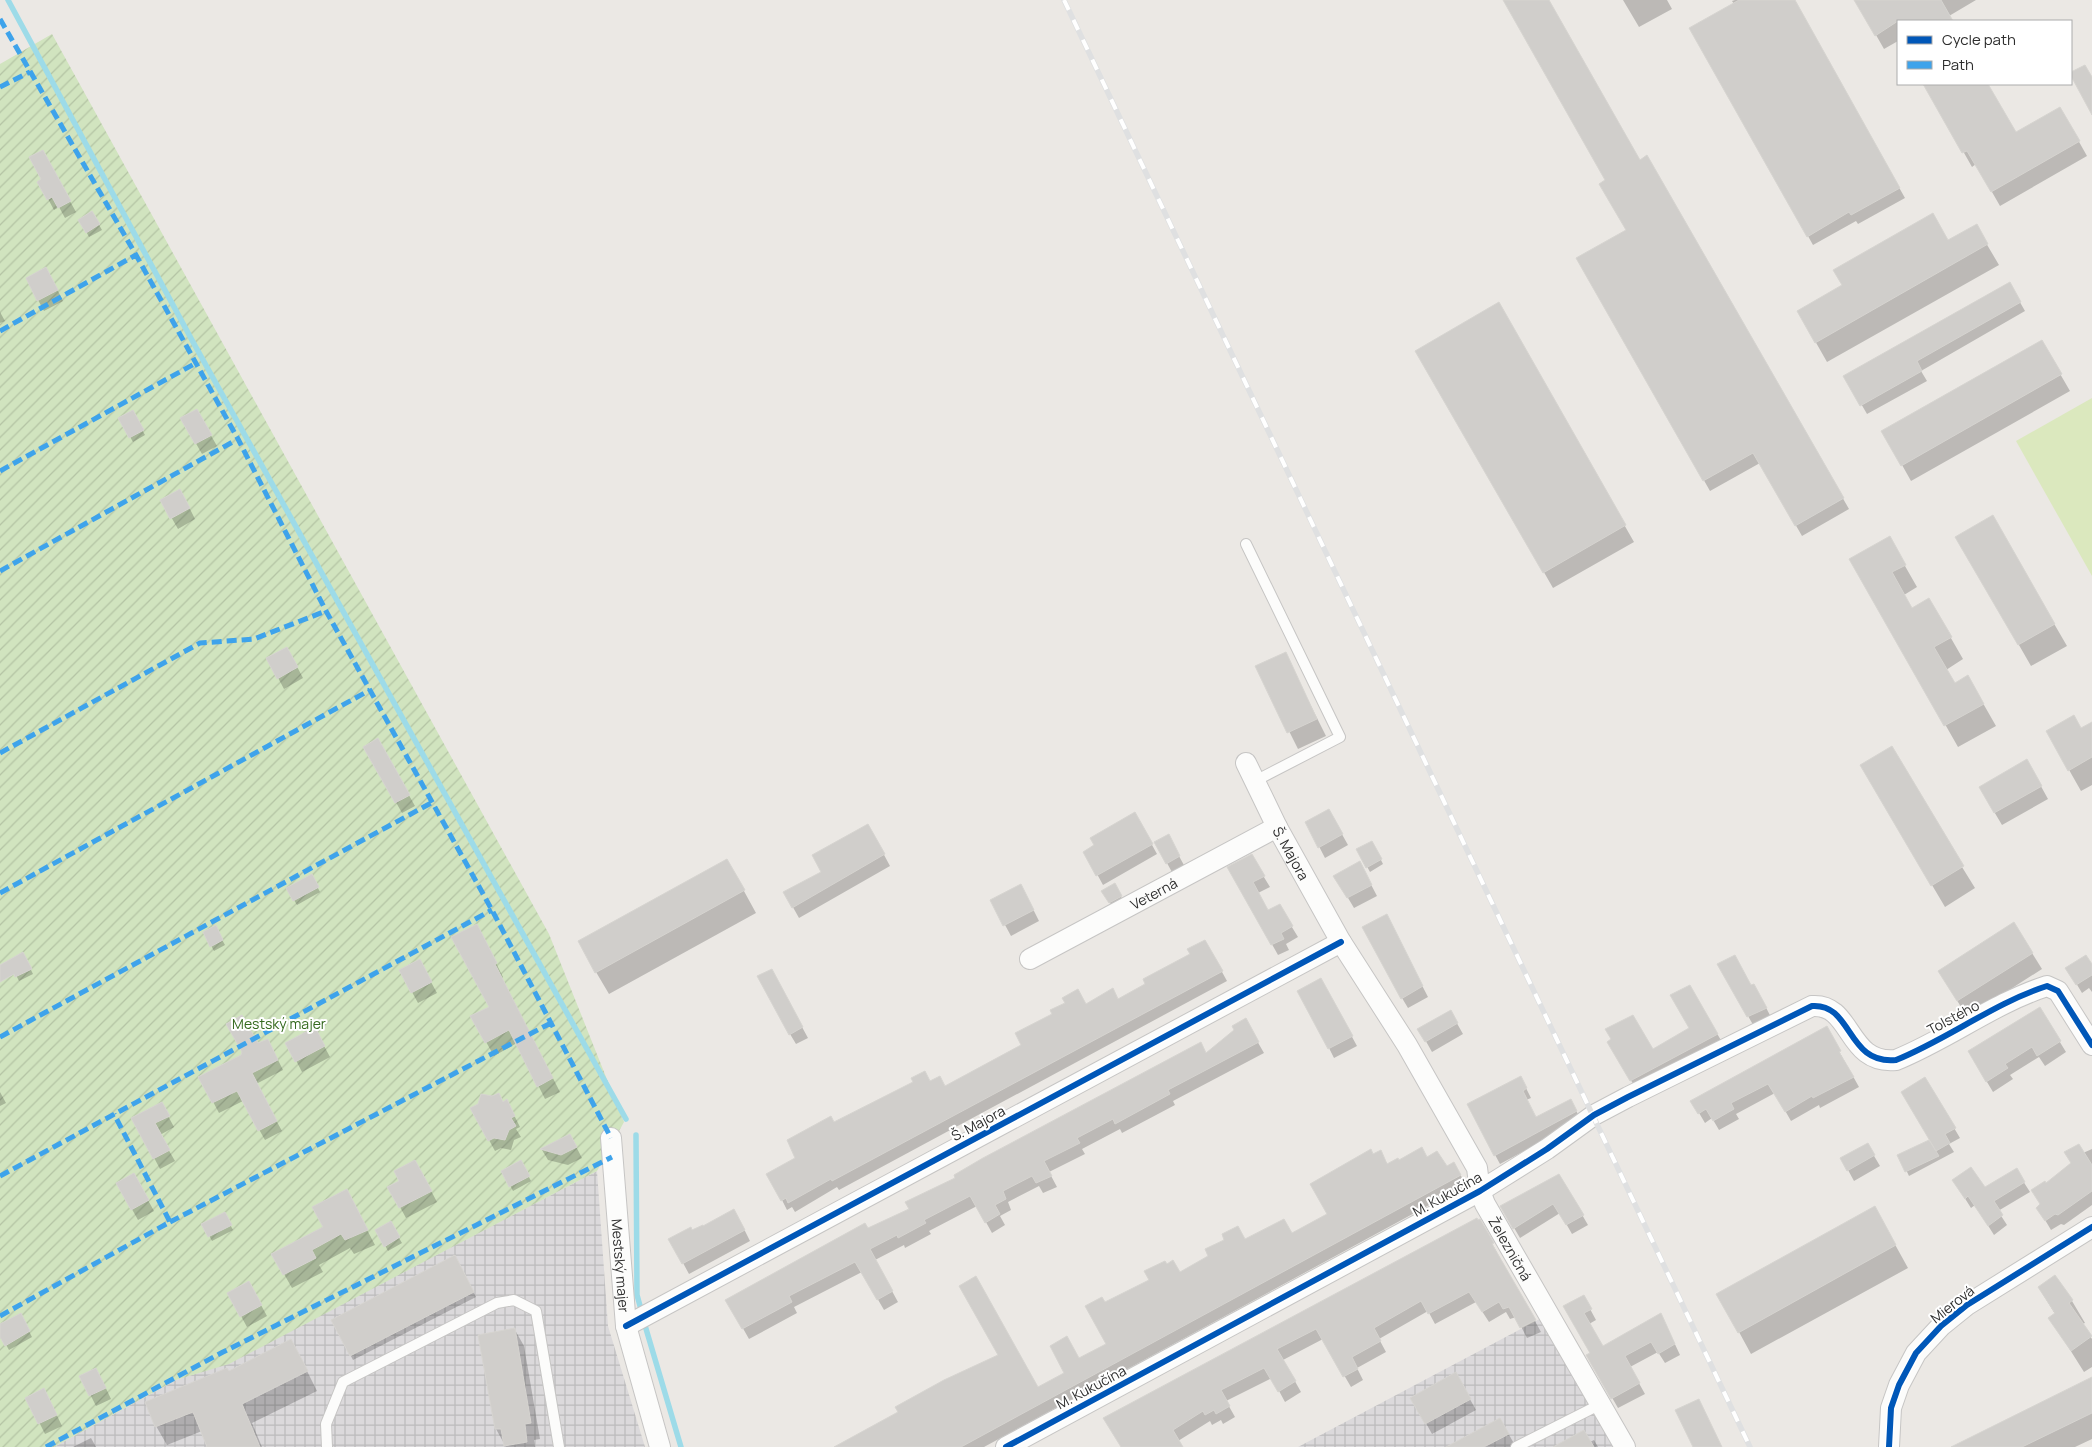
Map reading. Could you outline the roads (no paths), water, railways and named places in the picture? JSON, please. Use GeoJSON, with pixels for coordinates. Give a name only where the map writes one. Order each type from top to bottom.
{"type":"FeatureCollection","features":[{"type":"Feature","properties":{"kind":"street","name":"Š. Majora"},"geometry":{"type":"LineString","coordinates":[[1250,772],[1277,827],[1341,942],[1407,1045]]}},
{"type":"Feature","properties":{"kind":"street","name":"Veterná"},"geometry":{"type":"LineString","coordinates":[[1030,959],[1277,827]]}},
{"type":"Feature","properties":{"kind":"street","name":"Š. Majora"},"geometry":{"type":"LineString","coordinates":[[626,1326],[1341,942]]}},
{"type":"Feature","properties":{"kind":"street","name":"Tolstého"},"geometry":{"type":"LineString","coordinates":[[1885,1061],[1905,1057],[2031,991],[2047,986],[2058,991],[2092,1045]]}},
{"type":"Feature","properties":{"kind":"street","name":"M. Kukučína"},"geometry":{"type":"LineString","coordinates":[[1006,1447],[1480,1191],[1547,1149],[1582,1123],[1628,1097],[1812,1006],[1830,1009],[1868,1054],[1885,1061]]}},
{"type":"Feature","properties":{"kind":"street","name":"Železničná"},"geometry":{"type":"LineString","coordinates":[[1407,1045],[1477,1168],[1480,1191],[1485,1204],[1625,1447]]}},
{"type":"Feature","properties":{"kind":"street","name":"Mestský majer"},"geometry":{"type":"LineString","coordinates":[[611,1138],[626,1326],[660,1447]]}},
{"type":"Feature","properties":{"kind":"street","name":"Mierová"},"geometry":{"type":"LineString","coordinates":[[1889,1447],[1891,1408],[1899,1384],[1916,1353],[1935,1332],[1966,1305],[2092,1227]]}},
{"type":"Feature","properties":{"kind":"lane"},"geometry":{"type":"LineString","coordinates":[[1246,544],[1340,738],[1250,772]]}},
{"type":"Feature","properties":{"kind":"lane"},"geometry":{"type":"LineString","coordinates":[[326,1447],[326,1424],[343,1382],[497,1303],[514,1300],[536,1311],[559,1447]]}},
{"type":"Feature","properties":{"kind":"lane"},"geometry":{"type":"LineString","coordinates":[[1516,1447],[1601,1404]]}},
{"type":"Feature","properties":{"kind":"waterway"},"geometry":{"type":"LineString","coordinates":[[8,0],[193,342],[626,1119]]}},
{"type":"Feature","properties":{"kind":"waterway"},"geometry":{"type":"LineString","coordinates":[[636,1135],[637,1295],[642,1313]]}},
{"type":"Feature","properties":{"kind":"waterway"},"geometry":{"type":"LineString","coordinates":[[644,1322],[681,1447]]}},
{"type":"Feature","properties":{"kind":"railway"},"geometry":{"type":"LineString","coordinates":[[1064,0],[1750,1447]]}}]}
